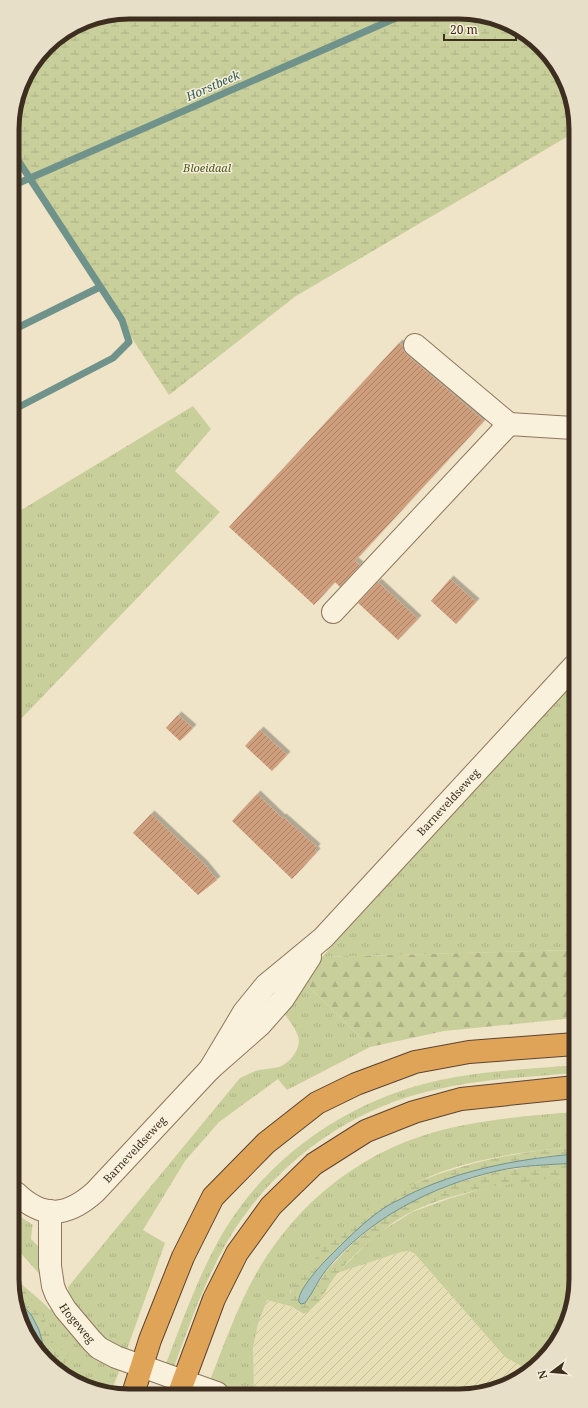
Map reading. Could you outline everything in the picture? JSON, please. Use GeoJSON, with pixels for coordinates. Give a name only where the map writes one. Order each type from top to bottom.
{"type":"FeatureCollection","features":[{"type":"Feature","properties":{"kind":"highway"},"geometry":{"type":"LineString","coordinates":[[135,1389],[183,1257],[213,1197],[266,1143],[317,1103],[356,1084],[415,1062],[469,1052],[569,1044]]}},
{"type":"Feature","properties":{"kind":"highway"},"geometry":{"type":"LineString","coordinates":[[181,1387],[214,1299],[237,1253],[271,1206],[314,1164],[366,1130],[414,1112],[462,1099],[569,1088]]}},
{"type":"Feature","properties":{"kind":"street"},"geometry":{"type":"LineString","coordinates":[[415,344],[509,424],[569,428]]}},
{"type":"Feature","properties":{"kind":"street"},"geometry":{"type":"LineString","coordinates":[[333,612],[509,424]]}},
{"type":"Feature","properties":{"kind":"street","name":"Barneveldseweg"},"geometry":{"type":"LineString","coordinates":[[50,1211],[65,1211],[76,1207],[85,1201],[210,1069],[260,1025],[283,999],[323,938],[569,671]]}},
{"type":"Feature","properties":{"kind":"street"},"geometry":{"type":"LineString","coordinates":[[19,1196],[36,1209],[50,1211]]}},
{"type":"Feature","properties":{"kind":"street","name":"Hogeweg"},"geometry":{"type":"LineString","coordinates":[[50,1211],[51,1278],[56,1294],[65,1309],[99,1348],[116,1357],[142,1366],[181,1387],[193,1389]]}},
{"type":"Feature","properties":{"kind":"shaded area"},"geometry":{"type":"Polygon","coordinates":[[[409,1251],[415,1254],[505,1357],[524,1368],[508,1378],[473,1388],[254,1389],[253,1347],[258,1324],[267,1300],[290,1306],[300,1313],[313,1309],[337,1273],[401,1252],[409,1251]]]}},
{"type":"Feature","properties":{"kind":"green space","name":"Bloeidaal"},"geometry":{"type":"Polygon","coordinates":[[[129,19],[459,19],[480,21],[508,30],[532,46],[542,56],[561,87],[568,115],[569,136],[296,296],[169,395],[19,165],[19,122],[27,87],[46,56],[56,46],[80,30],[101,23],[129,19]]]}},
{"type":"Feature","properties":{"kind":"green space"},"geometry":{"type":"Polygon","coordinates":[[[193,406],[211,429],[175,471],[220,512],[19,721],[19,511],[193,406]]]}},
{"type":"Feature","properties":{"kind":"green space"},"geometry":{"type":"Polygon","coordinates":[[[566,691],[569,694],[569,950],[322,957],[566,691]]]}},
{"type":"Feature","properties":{"kind":"green space"},"geometry":{"type":"Polygon","coordinates":[[[569,950],[569,1019],[444,1031],[370,1047],[304,982],[322,957],[569,950]]]}},
{"type":"Feature","properties":{"kind":"green space"},"geometry":{"type":"Polygon","coordinates":[[[304,982],[370,1047],[287,1090],[278,1079],[219,1122],[185,1161],[143,1230],[165,1243],[126,1352],[103,1341],[69,1297],[68,1287],[240,1078],[255,1071],[279,1067],[291,1059],[297,1050],[299,1041],[293,1026],[283,1012],[304,982]]]}},
{"type":"Feature","properties":{"kind":"green space"},"geometry":{"type":"Polygon","coordinates":[[[569,1065],[569,1074],[469,1083],[434,1090],[402,1099],[372,1111],[343,1126],[315,1144],[266,1188],[245,1214],[227,1242],[211,1273],[197,1304],[173,1370],[165,1366],[199,1280],[224,1231],[243,1203],[265,1177],[290,1154],[317,1133],[345,1116],[376,1101],[407,1089],[440,1080],[490,1072],[569,1065]]]}},
{"type":"Feature","properties":{"kind":"green space"},"geometry":{"type":"Polygon","coordinates":[[[569,1113],[569,1148],[495,1157],[455,1167],[418,1182],[290,1291],[290,1306],[267,1300],[258,1324],[253,1347],[254,1389],[224,1389],[209,1383],[237,1312],[257,1272],[293,1221],[315,1199],[338,1180],[391,1148],[450,1128],[481,1122],[569,1113]]]}},
{"type":"Feature","properties":{"kind":"green space"},"geometry":{"type":"Polygon","coordinates":[[[569,1148],[569,1155],[540,1157],[425,1187],[388,1206],[361,1226],[319,1267],[298,1298],[306,1302],[326,1271],[353,1243],[384,1217],[412,1201],[454,1184],[498,1171],[542,1165],[569,1163],[569,1177],[472,1191],[432,1203],[413,1211],[384,1229],[353,1257],[336,1275],[318,1302],[309,1311],[304,1314],[290,1306],[290,1294],[292,1288],[332,1238],[357,1217],[384,1199],[414,1184],[445,1172],[478,1162],[543,1150],[569,1148]]]}},
{"type":"Feature","properties":{"kind":"green space"},"geometry":{"type":"Polygon","coordinates":[[[569,1177],[569,1286],[567,1300],[558,1328],[542,1352],[532,1352],[532,1362],[524,1368],[505,1357],[415,1254],[409,1251],[401,1252],[337,1273],[377,1234],[412,1212],[485,1188],[532,1180],[569,1177]]]}},
{"type":"Feature","properties":{"kind":"green space"},"geometry":{"type":"Polygon","coordinates":[[[19,1216],[33,1225],[31,1239],[43,1251],[43,1278],[19,1251],[19,1216]]]}},
{"type":"Feature","properties":{"kind":"green space"},"geometry":{"type":"Polygon","coordinates":[[[19,1281],[50,1310],[54,1307],[121,1367],[113,1388],[80,1378],[56,1362],[46,1352],[27,1321],[20,1293],[19,1281]]]}},
{"type":"Feature","properties":{"kind":"green space"},"geometry":{"type":"Polygon","coordinates":[[[19,1285],[38,1307],[48,1326],[52,1341],[68,1354],[63,1367],[49,1355],[32,1316],[23,1305],[19,1285]]]}},
{"type":"Feature","properties":{"kind":"water"},"geometry":{"type":"Polygon","coordinates":[[[569,1155],[569,1163],[526,1166],[473,1177],[449,1185],[403,1207],[382,1220],[343,1251],[323,1274],[305,1303],[301,1304],[299,1302],[299,1298],[304,1287],[323,1263],[363,1225],[392,1203],[446,1179],[489,1167],[569,1155]]]}},
{"type":"Feature","properties":{"kind":"water"},"geometry":{"type":"Polygon","coordinates":[[[23,1305],[32,1316],[39,1330],[43,1344],[49,1352],[49,1355],[34,1334],[27,1321],[23,1305]]]}},
{"type":"Feature","properties":{"kind":"building"},"geometry":{"type":"Polygon","coordinates":[[[399,343],[403,346],[403,350],[407,355],[484,421],[355,561],[360,565],[340,587],[335,582],[314,605],[229,527],[399,343]]]}},
{"type":"Feature","properties":{"kind":"building"},"geometry":{"type":"Polygon","coordinates":[[[450,579],[476,602],[456,624],[431,601],[450,579]]]}},
{"type":"Feature","properties":{"kind":"building"},"geometry":{"type":"Polygon","coordinates":[[[378,582],[418,619],[398,640],[358,603],[378,582]]]}},
{"type":"Feature","properties":{"kind":"building"},"geometry":{"type":"Polygon","coordinates":[[[178,715],[193,728],[180,741],[166,728],[178,715]]]}},
{"type":"Feature","properties":{"kind":"building"},"geometry":{"type":"Polygon","coordinates":[[[260,730],[287,755],[272,771],[245,746],[260,730]]]}},
{"type":"Feature","properties":{"kind":"building"},"geometry":{"type":"Polygon","coordinates":[[[257,794],[282,818],[283,817],[317,847],[315,850],[317,852],[292,879],[232,821],[257,794]]]}},
{"type":"Feature","properties":{"kind":"building"},"geometry":{"type":"Polygon","coordinates":[[[151,814],[204,864],[217,880],[198,895],[133,833],[151,814]]]}},
{"type":"Feature","properties":{"kind":"waterway","name":"Horstbeek"},"geometry":{"type":"LineString","coordinates":[[19,183],[394,19]]}},
{"type":"Feature","properties":{"kind":"waterway"},"geometry":{"type":"LineString","coordinates":[[19,162],[122,320],[129,342],[113,358],[19,407]]}},
{"type":"Feature","properties":{"kind":"waterway"},"geometry":{"type":"LineString","coordinates":[[19,327],[100,287]]}}]}
